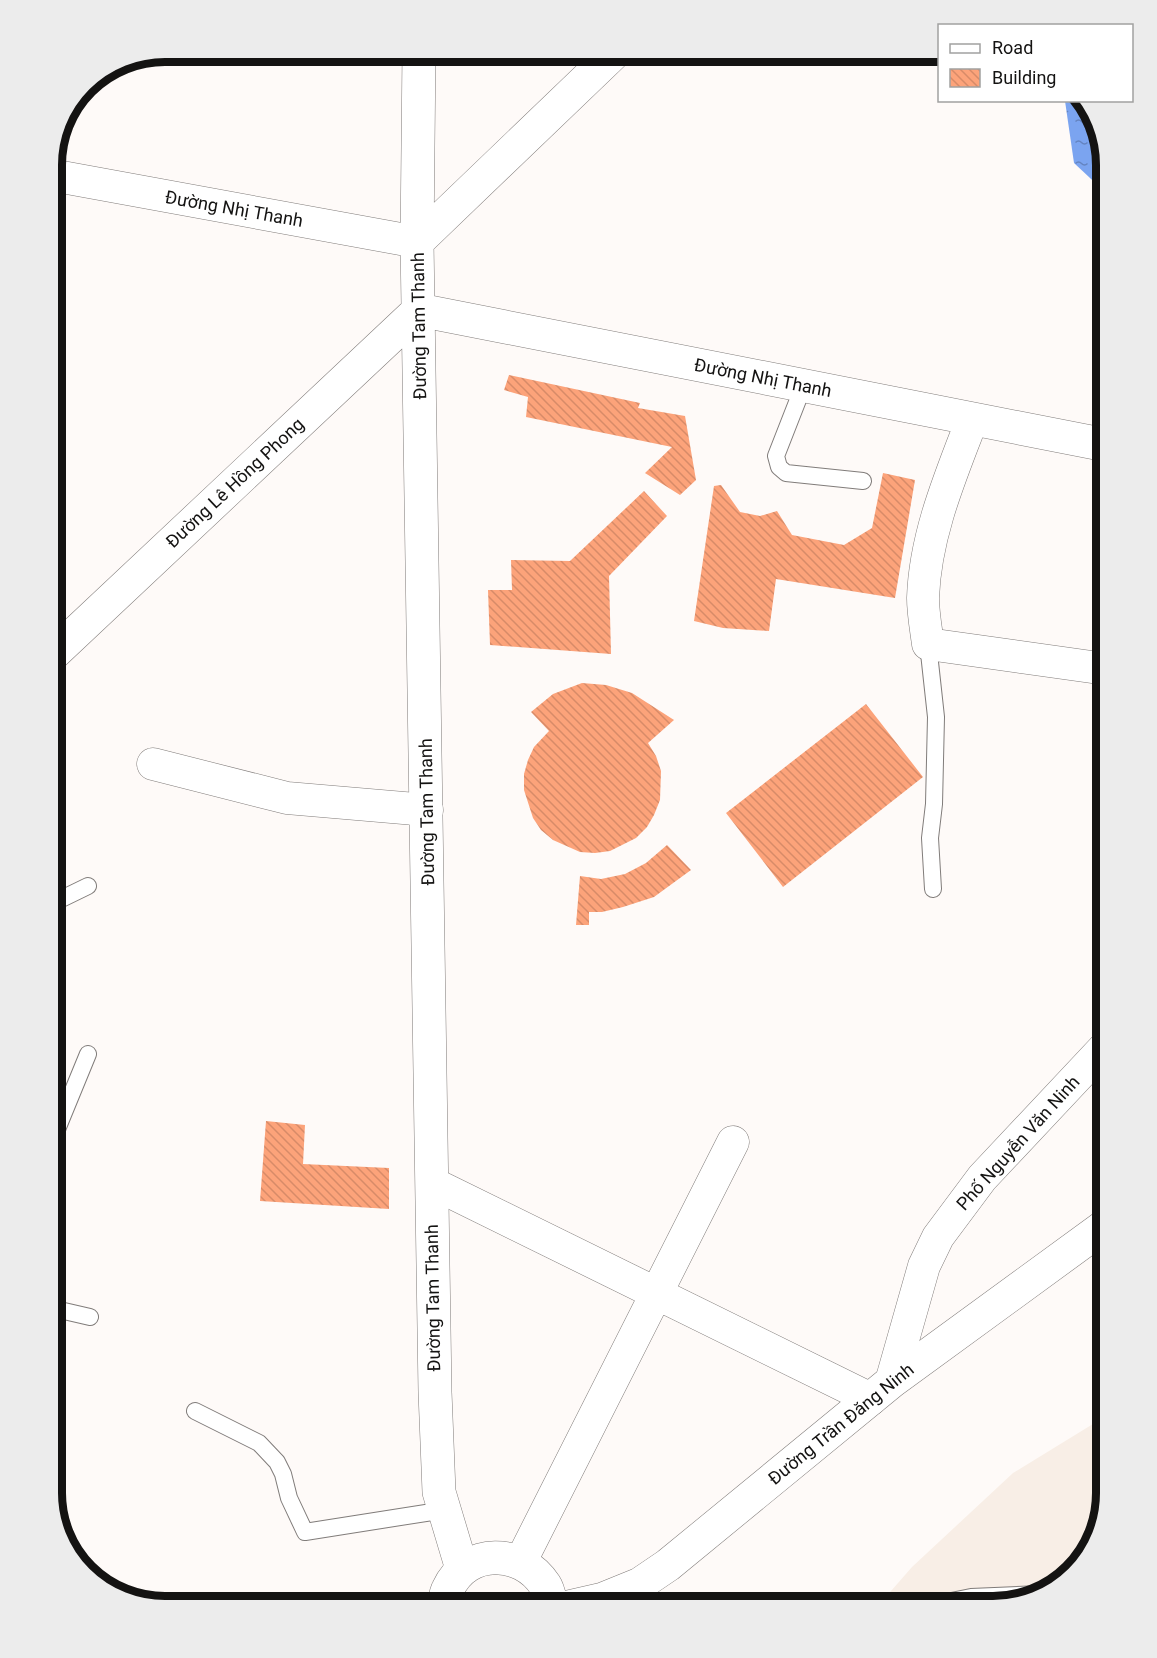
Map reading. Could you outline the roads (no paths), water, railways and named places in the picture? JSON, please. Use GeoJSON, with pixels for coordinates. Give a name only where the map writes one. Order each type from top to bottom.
{"type":"FeatureCollection","features":[{"type":"Feature","properties":{"kind":"street","name":"Đường Tam Thanh"},"geometry":{"type":"LineString","coordinates":[[419,62],[417,242],[435,1403],[440,1492],[462,1569]]}},
{"type":"Feature","properties":{"kind":"street"},"geometry":{"type":"LineString","coordinates":[[417,242],[605,62]]}},
{"type":"Feature","properties":{"kind":"street","name":"Đường Nhị Thanh"},"geometry":{"type":"LineString","coordinates":[[62,177],[417,242]]}},
{"type":"Feature","properties":{"kind":"street","name":"Đường Nhị Thanh"},"geometry":{"type":"LineString","coordinates":[[419,310],[1096,443]]}},
{"type":"Feature","properties":{"kind":"street","name":"Đường Lê Hồng Phong"},"geometry":{"type":"LineString","coordinates":[[62,646],[419,310]]}},
{"type":"Feature","properties":{"kind":"street"},"geometry":{"type":"LineString","coordinates":[[972,420],[941,501],[924,576],[923,601],[928,644],[1096,668]]}},
{"type":"Feature","properties":{"kind":"street"},"geometry":{"type":"LineString","coordinates":[[153,764],[197,773],[287,798],[427,810]]}},
{"type":"Feature","properties":{"kind":"street","name":"Phố Nguyễn Văn Ninh"},"geometry":{"type":"LineString","coordinates":[[881,1390],[924,1266],[938,1237],[982,1178],[1096,1057]]}},
{"type":"Feature","properties":{"kind":"street"},"geometry":{"type":"LineString","coordinates":[[520,1563],[733,1142]]}},
{"type":"Feature","properties":{"kind":"street"},"geometry":{"type":"LineString","coordinates":[[432,1183],[656,1293],[881,1390]]}},
{"type":"Feature","properties":{"kind":"street","name":"Đường Trần Đăng Ninh"},"geometry":{"type":"LineString","coordinates":[[610,1596],[640,1584],[668,1564],[881,1390],[1096,1232]]}},
{"type":"Feature","properties":{"kind":"street"},"geometry":{"type":"LineString","coordinates":[[446,1596],[447,1589],[462,1569],[484,1558],[508,1557],[531,1567],[547,1586],[549,1596]]}},
{"type":"Feature","properties":{"kind":"lane"},"geometry":{"type":"LineString","coordinates":[[803,387],[776,456],[779,467],[786,473],[862,481]]}},
{"type":"Feature","properties":{"kind":"lane"},"geometry":{"type":"LineString","coordinates":[[928,644],[936,717],[934,804],[930,838],[933,889]]}},
{"type":"Feature","properties":{"kind":"lane"},"geometry":{"type":"LineString","coordinates":[[62,898],[87,886]]}},
{"type":"Feature","properties":{"kind":"lane"},"geometry":{"type":"LineString","coordinates":[[62,1117],[88,1054]]}},
{"type":"Feature","properties":{"kind":"lane"},"geometry":{"type":"LineString","coordinates":[[62,1311],[90,1317]]}},
{"type":"Feature","properties":{"kind":"lane"},"geometry":{"type":"LineString","coordinates":[[195,1411],[259,1443],[277,1462],[283,1474],[289,1498],[305,1532],[445,1510]]}},
{"type":"Feature","properties":{"kind":"lane"},"geometry":{"type":"LineString","coordinates":[[994,1596],[1009,1595]]}},
{"type":"Feature","properties":{"kind":"water"},"geometry":{"type":"Polygon","coordinates":[[[1065,102],[1074,102],[1088,125],[1095,151],[1096,184],[1074,163],[1065,102]]]}}]}
